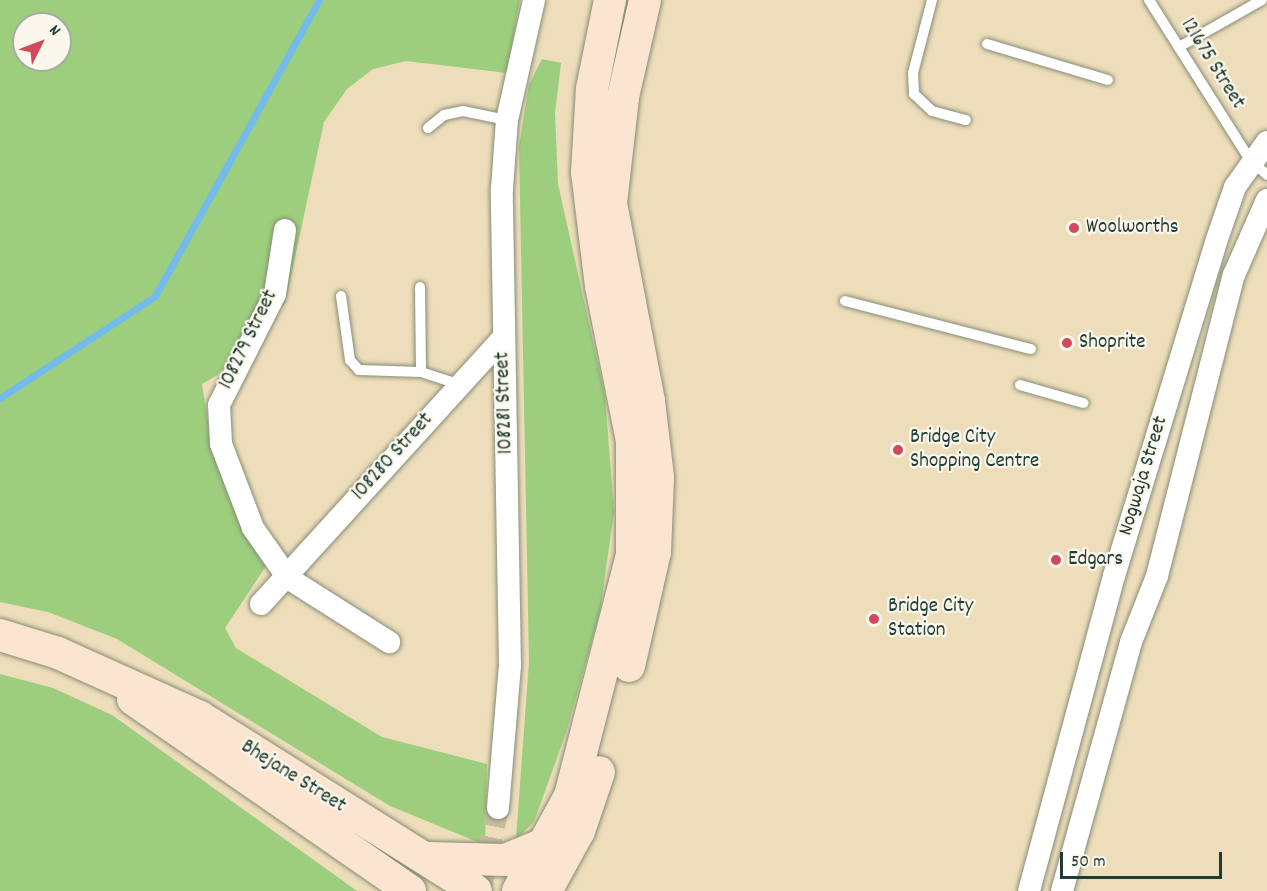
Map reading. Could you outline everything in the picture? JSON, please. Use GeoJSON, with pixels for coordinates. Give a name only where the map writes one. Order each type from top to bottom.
{"type":"FeatureCollection","features":[{"type":"Feature","properties":{"kind":"street","name":"108281 Street"},"geometry":{"type":"LineString","coordinates":[[498,808],[510,666],[502,339],[507,120],[534,0]]}},
{"type":"Feature","properties":{"kind":"street"},"geometry":{"type":"LineString","coordinates":[[518,891],[570,796],[617,626],[635,518],[631,432],[588,186],[592,89],[610,0]]}},
{"type":"Feature","properties":{"kind":"street"},"geometry":{"type":"LineString","coordinates":[[546,891],[590,803],[654,552],[655,439],[611,203],[623,97],[645,0]]}},
{"type":"Feature","properties":{"kind":"street","name":"Nogwaja Street"},"geometry":{"type":"LineString","coordinates":[[1029,891],[1126,536],[1216,238],[1250,160],[1267,142]]}},
{"type":"Feature","properties":{"kind":"street","name":"Nogwaja Street"},"geometry":{"type":"LineString","coordinates":[[1062,891],[1131,642],[1157,576],[1234,276],[1267,200]]}},
{"type":"Feature","properties":{"kind":"street","name":"108279 Street"},"geometry":{"type":"LineString","coordinates":[[285,230],[275,294],[224,390],[218,425],[253,528],[288,578]]}},
{"type":"Feature","properties":{"kind":"street","name":"108280 Street"},"geometry":{"type":"LineString","coordinates":[[261,604],[288,578],[457,384],[502,339]]}},
{"type":"Feature","properties":{"kind":"street"},"geometry":{"type":"LineString","coordinates":[[288,578],[389,642]]}},
{"type":"Feature","properties":{"kind":"street","name":"Bhejane Street"},"geometry":{"type":"LineString","coordinates":[[0,635],[58,653],[104,676],[150,691],[200,717],[476,891]]}},
{"type":"Feature","properties":{"kind":"street","name":"Bhejane Street"},"geometry":{"type":"LineString","coordinates":[[104,676],[197,747],[410,891]]}},
{"type":"Feature","properties":{"kind":"street"},"geometry":{"type":"LineString","coordinates":[[424,858],[506,860],[546,843]]}},
{"type":"Feature","properties":{"kind":"lane"},"geometry":{"type":"LineString","coordinates":[[932,0],[913,73],[914,94],[932,111],[966,120]]}},
{"type":"Feature","properties":{"kind":"lane","name":"121675 Street"},"geometry":{"type":"LineString","coordinates":[[1149,0],[1250,160],[1267,175]]}},
{"type":"Feature","properties":{"kind":"lane"},"geometry":{"type":"LineString","coordinates":[[1179,47],[1262,0]]}},
{"type":"Feature","properties":{"kind":"lane"},"geometry":{"type":"LineString","coordinates":[[987,44],[1108,80]]}},
{"type":"Feature","properties":{"kind":"lane"},"geometry":{"type":"LineString","coordinates":[[428,128],[463,111],[507,120]]}},
{"type":"Feature","properties":{"kind":"lane"},"geometry":{"type":"LineString","coordinates":[[420,287],[421,372]]}},
{"type":"Feature","properties":{"kind":"lane"},"geometry":{"type":"LineString","coordinates":[[341,296],[350,360],[359,370],[421,372],[457,384]]}},
{"type":"Feature","properties":{"kind":"lane"},"geometry":{"type":"LineString","coordinates":[[845,301],[1031,348]]}},
{"type":"Feature","properties":{"kind":"lane"},"geometry":{"type":"LineString","coordinates":[[1020,385],[1083,403]]}},
{"type":"Feature","properties":{"kind":"green space"},"geometry":{"type":"Polygon","coordinates":[[[0,0],[520,0],[507,73],[406,61],[373,69],[347,89],[324,122],[285,304],[248,333],[218,375],[202,384],[212,447],[268,563],[225,628],[236,648],[382,737],[487,764],[485,845],[390,806],[117,639],[48,612],[0,602],[0,0]]]}},
{"type":"Feature","properties":{"kind":"green space"},"geometry":{"type":"Polygon","coordinates":[[[542,59],[561,63],[555,113],[558,184],[605,395],[614,512],[600,611],[566,733],[534,822],[516,839],[529,662],[519,147],[529,84],[542,59]]]}},
{"type":"Feature","properties":{"kind":"green space"},"geometry":{"type":"Polygon","coordinates":[[[0,674],[53,688],[112,715],[357,891],[0,891],[0,674]]]}},
{"type":"Feature","properties":{"kind":"waterway"},"geometry":{"type":"LineString","coordinates":[[0,398],[155,296],[319,0]]}},
{"type":"Feature","properties":{"kind":"tunnel"},"geometry":{"type":"LineString","coordinates":[[480,891],[498,808]]}},
{"type":"Feature","properties":{"kind":"place","name":"Woolworths"},"geometry":{"type":"Point","coordinates":[1074,228]}},
{"type":"Feature","properties":{"kind":"place","name":"Shoprite"},"geometry":{"type":"Point","coordinates":[1067,343]}},
{"type":"Feature","properties":{"kind":"place","name":"Bridge City Shopping Centre"},"geometry":{"type":"Point","coordinates":[898,450]}},
{"type":"Feature","properties":{"kind":"place","name":"Edgars"},"geometry":{"type":"Point","coordinates":[1056,560]}},
{"type":"Feature","properties":{"kind":"place","name":"Bridge City Station"},"geometry":{"type":"Point","coordinates":[874,619]}}]}
